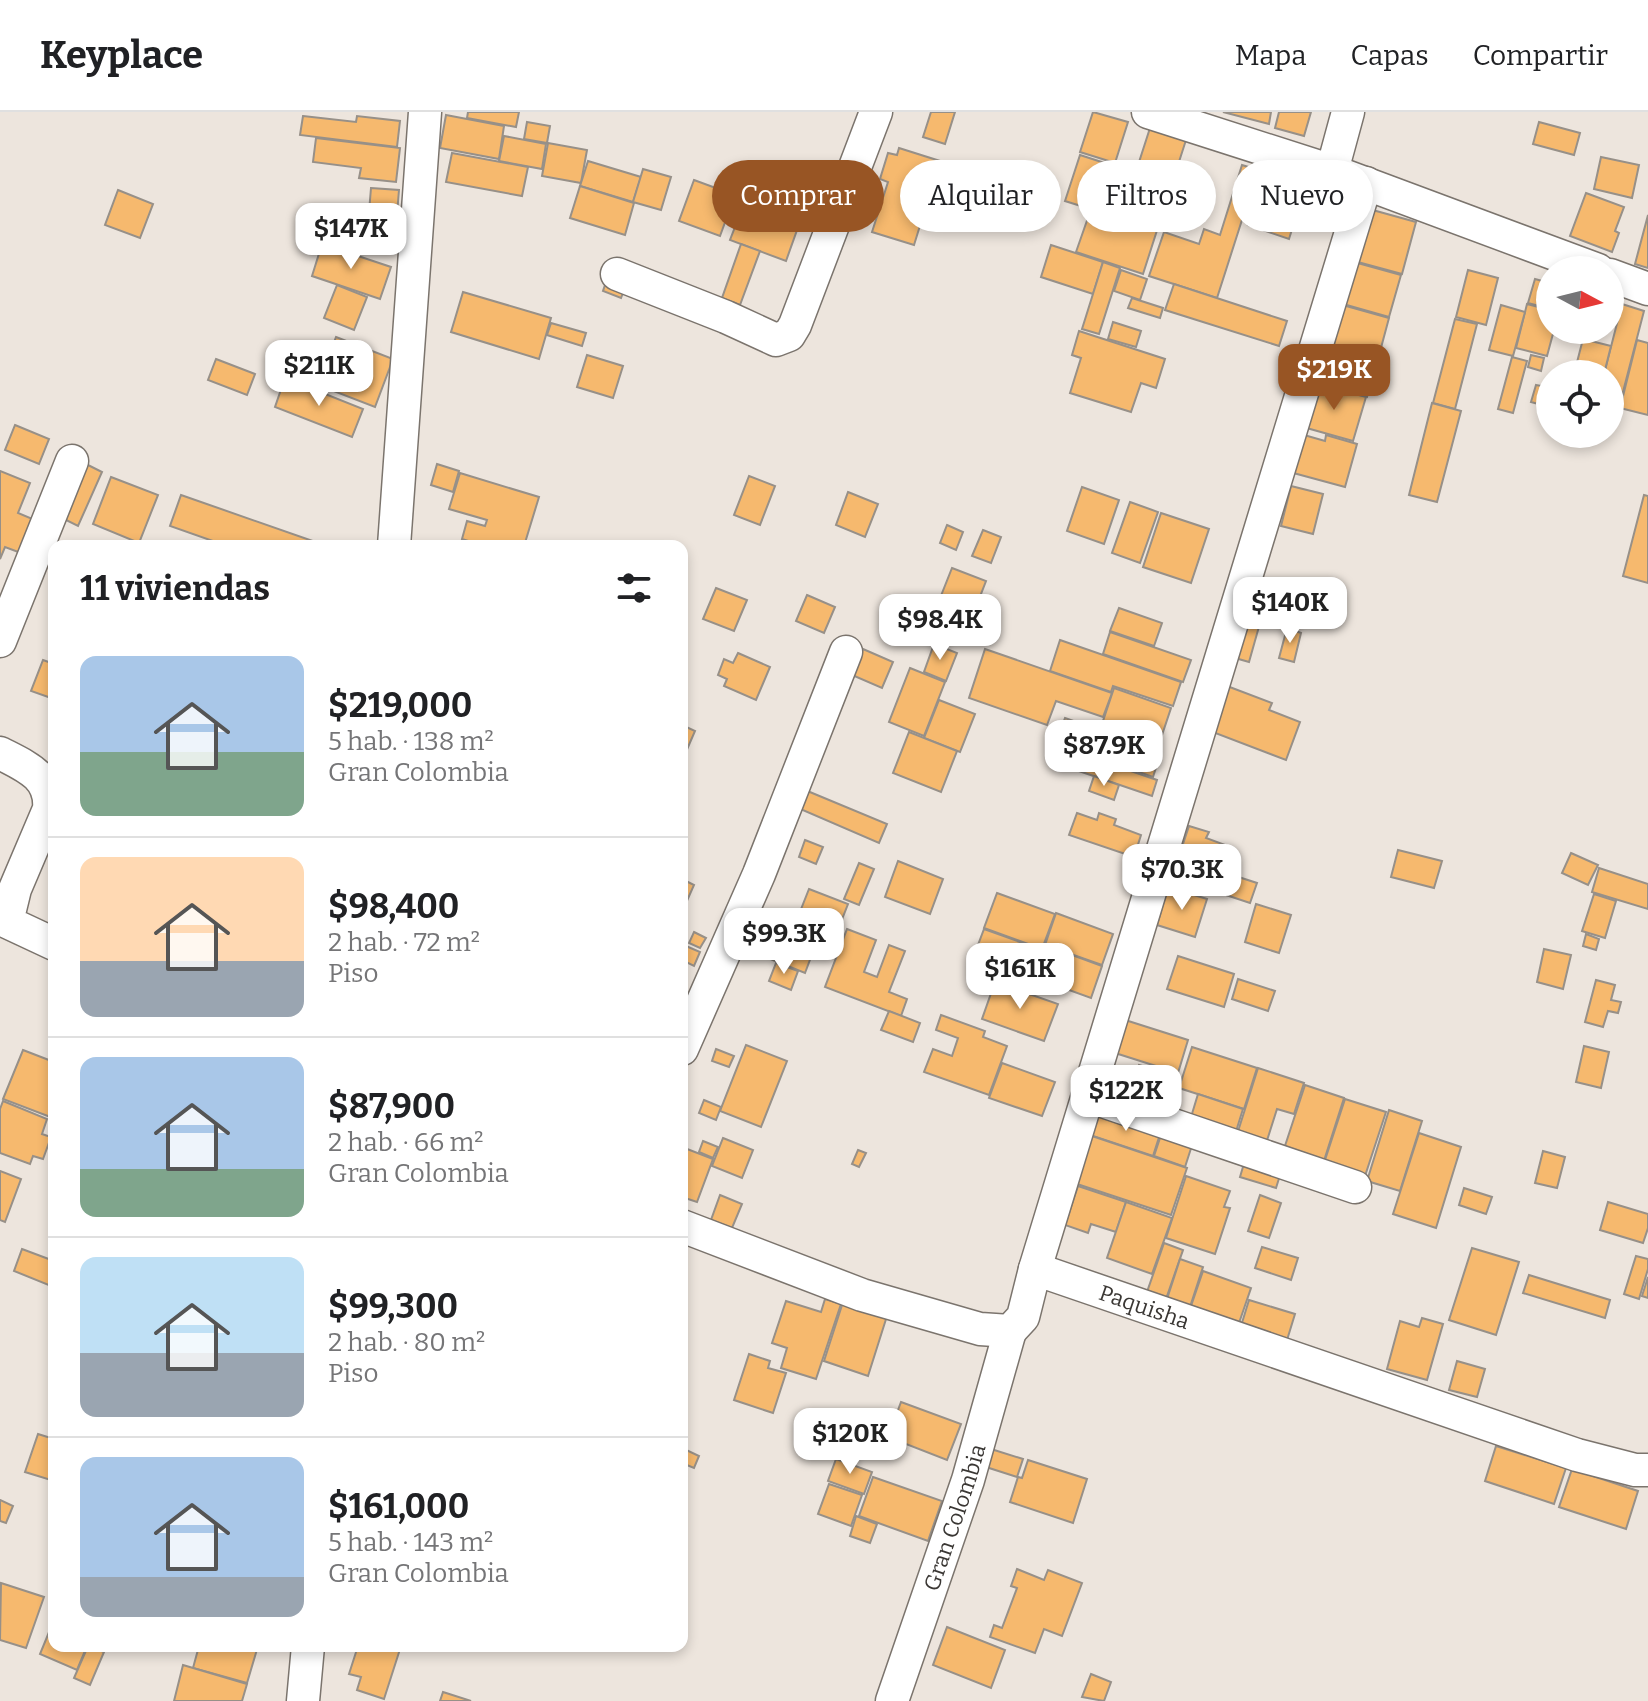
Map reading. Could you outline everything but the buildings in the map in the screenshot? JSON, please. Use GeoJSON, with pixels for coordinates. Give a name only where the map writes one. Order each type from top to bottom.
{"type":"FeatureCollection","features":[{"type":"Feature","properties":{"kind":"street"},"geometry":{"type":"LineString","coordinates":[[394,540],[425,112]]}},
{"type":"Feature","properties":{"kind":"street"},"geometry":{"type":"LineString","coordinates":[[617,274],[776,340],[789,335],[876,112]]}},
{"type":"Feature","properties":{"kind":"street"},"geometry":{"type":"LineString","coordinates":[[1148,112],[1199,120],[1303,160]]}},
{"type":"Feature","properties":{"kind":"street"},"geometry":{"type":"LineString","coordinates":[[1335,160],[1348,112]]}},
{"type":"Feature","properties":{"kind":"street"},"geometry":{"type":"LineString","coordinates":[[1373,186],[1561,256]]}},
{"type":"Feature","properties":{"kind":"street"},"geometry":{"type":"LineString","coordinates":[[688,1228],[862,1295],[980,1329],[1010,1331],[1023,1317],[1035,1269],[1351,232]]}},
{"type":"Feature","properties":{"kind":"street"},"geometry":{"type":"LineString","coordinates":[[1624,280],[1648,289]]}},
{"type":"Feature","properties":{"kind":"street"},"geometry":{"type":"LineString","coordinates":[[0,641],[72,461]]}},
{"type":"Feature","properties":{"kind":"street"},"geometry":{"type":"LineString","coordinates":[[688,1035],[759,874],[846,652]]}},
{"type":"Feature","properties":{"kind":"street"},"geometry":{"type":"LineString","coordinates":[[0,753],[42,778],[48,793]]}},
{"type":"Feature","properties":{"kind":"street"},"geometry":{"type":"LineString","coordinates":[[48,811],[15,889],[4,934],[48,943]]}},
{"type":"Feature","properties":{"kind":"street"},"geometry":{"type":"LineString","coordinates":[[1088,1096],[1355,1187]]}},
{"type":"Feature","properties":{"kind":"street","name":"Paquisha"},"geometry":{"type":"LineString","coordinates":[[1035,1269],[1577,1455],[1635,1470],[1648,1470]]}},
{"type":"Feature","properties":{"kind":"street","name":"Gran Colombia"},"geometry":{"type":"LineString","coordinates":[[892,1701],[968,1480],[1010,1331]]}},
{"type":"Feature","properties":{"kind":"street"},"geometry":{"type":"LineString","coordinates":[[300,1652],[303,1701]]}}]}
